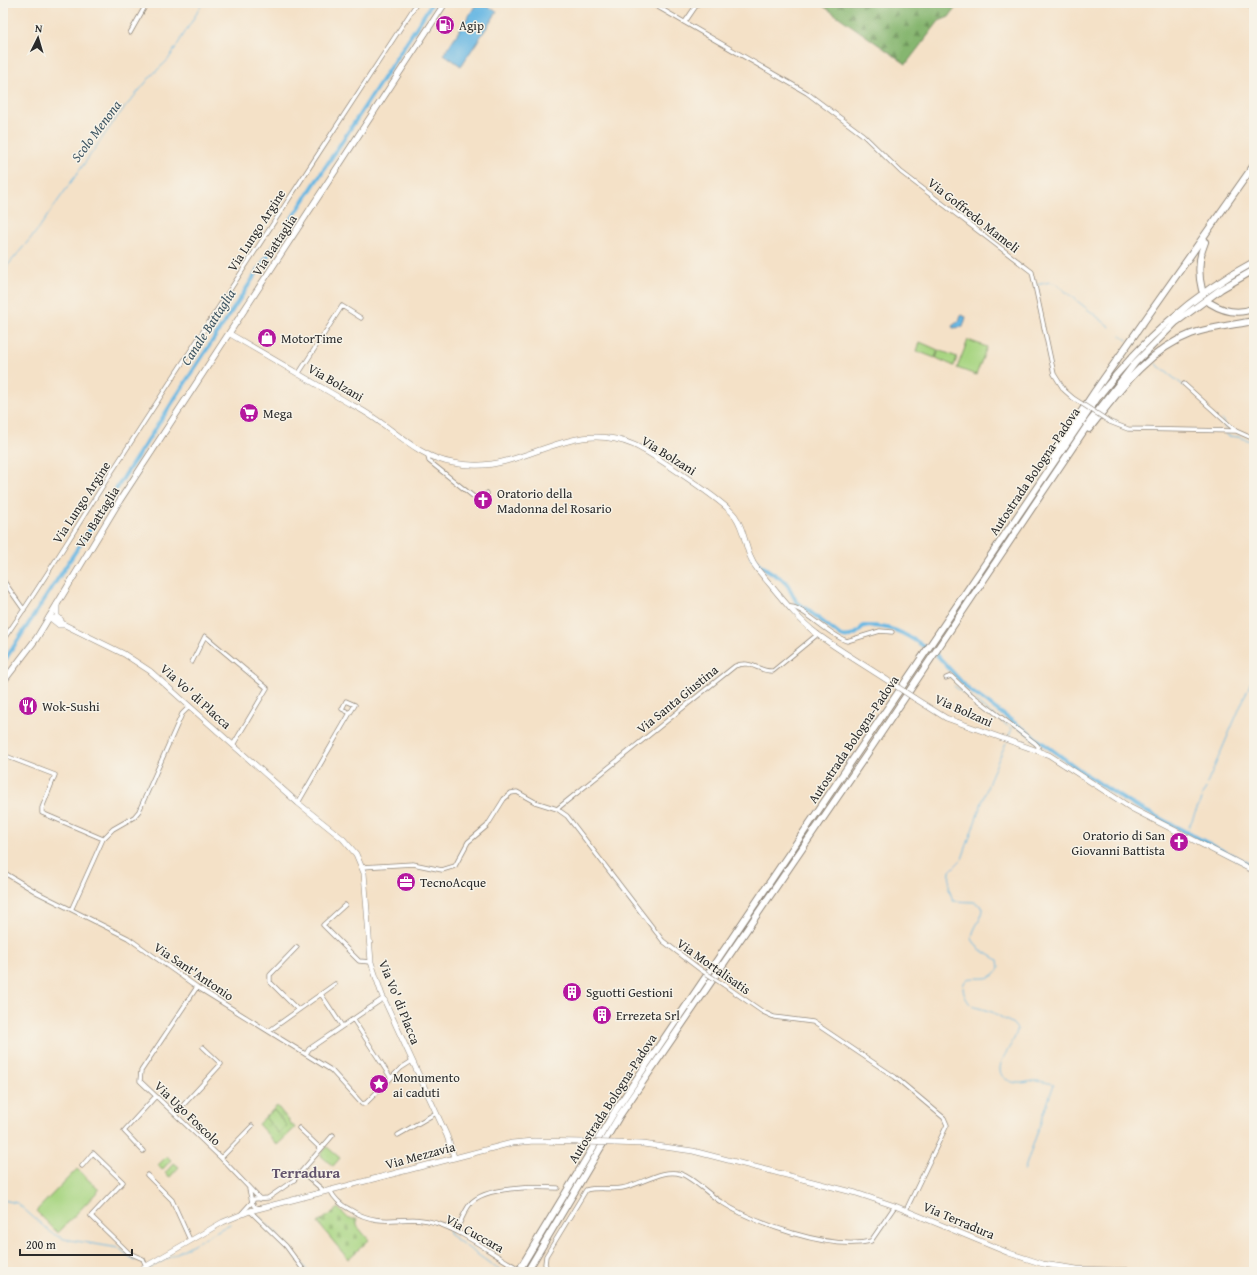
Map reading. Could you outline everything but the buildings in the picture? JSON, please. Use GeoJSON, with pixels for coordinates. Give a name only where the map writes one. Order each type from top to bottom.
{"type":"FeatureCollection","features":[{"type":"Feature","properties":{"kind":"highway"},"geometry":{"type":"LineString","coordinates":[[1024,505],[1050,459],[1095,391],[1254,165]]}},
{"type":"Feature","properties":{"kind":"highway"},"geometry":{"type":"LineString","coordinates":[[1202,290],[1199,272],[1200,261],[1202,248],[1209,231]]}},
{"type":"Feature","properties":{"kind":"highway","name":"Autostrada Bologna-Padova"},"geometry":{"type":"LineString","coordinates":[[518,1272],[615,1111],[1098,397],[1134,354],[1166,322],[1204,291],[1254,262]]}},
{"type":"Feature","properties":{"kind":"highway","name":"Autostrada Bologna-Padova"},"geometry":{"type":"LineString","coordinates":[[525,1272],[620,1115],[871,748],[1073,444],[1114,390],[1154,343],[1188,313],[1221,289],[1254,270]]}},
{"type":"Feature","properties":{"kind":"highway"},"geometry":{"type":"LineString","coordinates":[[1210,303],[1233,312],[1240,312],[1254,308]]}},
{"type":"Feature","properties":{"kind":"highway"},"geometry":{"type":"LineString","coordinates":[[1073,444],[1088,430],[1130,380],[1158,352],[1191,334],[1254,321]]}},
{"type":"Feature","properties":{"kind":"main road","name":"Via Battaglia"},"geometry":{"type":"LineString","coordinates":[[3,682],[43,627],[120,501],[445,3]]}},
{"type":"Feature","properties":{"kind":"street"},"geometry":{"type":"LineString","coordinates":[[130,33],[147,3]]}},
{"type":"Feature","properties":{"kind":"street","name":"Via Lungo Argine"},"geometry":{"type":"LineString","coordinates":[[3,640],[24,610],[106,480],[205,331],[266,232],[416,3]]}},
{"type":"Feature","properties":{"kind":"street","name":"Via Goffredo Mameli"},"geometry":{"type":"LineString","coordinates":[[651,3],[807,93],[863,135],[901,172],[1032,272],[1054,374],[1064,390],[1074,398],[1110,422],[1128,429],[1236,431]]}},
{"type":"Feature","properties":{"kind":"street"},"geometry":{"type":"LineString","coordinates":[[685,22],[698,3]]}},
{"type":"Feature","properties":{"kind":"street"},"geometry":{"type":"LineString","coordinates":[[1247,3],[1254,9]]}},
{"type":"Feature","properties":{"kind":"street"},"geometry":{"type":"LineString","coordinates":[[299,373],[342,306],[361,318]]}},
{"type":"Feature","properties":{"kind":"street","name":"Via Bolzani"},"geometry":{"type":"LineString","coordinates":[[230,334],[350,404],[363,410],[410,445],[428,455],[452,463],[477,465],[507,461],[571,439],[592,437],[607,438],[635,446],[656,457],[730,510],[739,524],[752,562],[801,619],[818,634],[946,718],[1038,751],[1055,759],[1131,808],[1254,871]]}},
{"type":"Feature","properties":{"kind":"street","name":"Via Goffredo Mameli"},"geometry":{"type":"LineString","coordinates":[[1184,384],[1236,431],[1254,439]]}},
{"type":"Feature","properties":{"kind":"street","name":"Via Bolzani"},"geometry":{"type":"LineString","coordinates":[[428,455],[429,461],[474,497],[479,498],[487,493]]}},
{"type":"Feature","properties":{"kind":"street"},"geometry":{"type":"LineString","coordinates":[[3,580],[24,610]]}},
{"type":"Feature","properties":{"kind":"street"},"geometry":{"type":"LineString","coordinates":[[43,627],[62,624],[58,616],[57,604]]}},
{"type":"Feature","properties":{"kind":"street","name":"Via Bolzani"},"geometry":{"type":"LineString","coordinates":[[791,608],[797,607],[829,632],[848,641],[880,630],[892,632]]}},
{"type":"Feature","properties":{"kind":"street","name":"Via Vo' di Placca"},"geometry":{"type":"LineString","coordinates":[[49,617],[138,661],[298,803],[351,847],[359,859],[363,870],[371,962],[384,998],[447,1136],[454,1157]]}},
{"type":"Feature","properties":{"kind":"street","name":"Via Santa Giustina"},"geometry":{"type":"LineString","coordinates":[[557,810],[735,666],[748,663],[768,671],[773,671],[818,634]]}},
{"type":"Feature","properties":{"kind":"street"},"geometry":{"type":"LineString","coordinates":[[192,662],[205,636],[267,688],[233,745]]}},
{"type":"Feature","properties":{"kind":"street","name":"Via Bolzani"},"geometry":{"type":"LineString","coordinates":[[946,678],[951,676],[968,693],[1035,743],[1038,746],[1038,751]]}},
{"type":"Feature","properties":{"kind":"street"},"geometry":{"type":"LineString","coordinates":[[72,908],[103,839],[113,829],[134,817],[139,811],[182,714],[190,706]]}},
{"type":"Feature","properties":{"kind":"street"},"geometry":{"type":"LineString","coordinates":[[298,803],[350,714]]}},
{"type":"Feature","properties":{"kind":"street"},"geometry":{"type":"LineString","coordinates":[[3,754],[56,775],[42,808],[42,813],[103,839]]}},
{"type":"Feature","properties":{"kind":"street","name":"Via Mortalisatis"},"geometry":{"type":"LineString","coordinates":[[363,870],[413,864],[442,870],[455,866],[468,842],[487,826],[504,799],[511,793],[517,792],[535,802],[557,810],[573,823],[663,942],[701,970],[764,1012],[780,1018],[813,1022],[895,1077],[944,1118],[947,1125],[906,1210]]}},
{"type":"Feature","properties":{"kind":"street","name":"Via Sant'Antonio"},"geometry":{"type":"LineString","coordinates":[[3,872],[38,893],[72,908],[128,938],[197,987],[331,1070],[362,1104],[366,1103],[391,1078]]}},
{"type":"Feature","properties":{"kind":"street"},"geometry":{"type":"LineString","coordinates":[[345,905],[323,925],[359,961],[371,962]]}},
{"type":"Feature","properties":{"kind":"street"},"geometry":{"type":"LineString","coordinates":[[297,947],[270,975],[270,982],[298,1010]]}},
{"type":"Feature","properties":{"kind":"street"},"geometry":{"type":"LineString","coordinates":[[269,1032],[335,984]]}},
{"type":"Feature","properties":{"kind":"street","name":"Via Ugo Foscolo"},"geometry":{"type":"LineString","coordinates":[[197,987],[140,1076],[140,1081],[221,1158],[260,1199]]}},
{"type":"Feature","properties":{"kind":"street"},"geometry":{"type":"LineString","coordinates":[[321,994],[342,1026]]}},
{"type":"Feature","properties":{"kind":"street"},"geometry":{"type":"LineString","coordinates":[[306,1054],[309,1049],[384,998]]}},
{"type":"Feature","properties":{"kind":"street"},"geometry":{"type":"LineString","coordinates":[[353,1019],[391,1078],[412,1061]]}},
{"type":"Feature","properties":{"kind":"street"},"geometry":{"type":"LineString","coordinates":[[175,1114],[220,1064],[203,1047]]}},
{"type":"Feature","properties":{"kind":"street"},"geometry":{"type":"LineString","coordinates":[[143,1151],[124,1131],[156,1096]]}},
{"type":"Feature","properties":{"kind":"street"},"geometry":{"type":"LineString","coordinates":[[398,1135],[436,1113]]}},
{"type":"Feature","properties":{"kind":"street"},"geometry":{"type":"LineString","coordinates":[[221,1158],[252,1126]]}},
{"type":"Feature","properties":{"kind":"street"},"geometry":{"type":"LineString","coordinates":[[299,1128],[321,1149]]}},
{"type":"Feature","properties":{"kind":"street"},"geometry":{"type":"LineString","coordinates":[[241,1214],[254,1199],[268,1198],[294,1180],[333,1135]]}},
{"type":"Feature","properties":{"kind":"street","name":"Via Mezzavia"},"geometry":{"type":"LineString","coordinates":[[136,1272],[190,1240],[241,1214],[454,1157],[522,1141],[614,1143],[671,1147],[726,1159]]}},
{"type":"Feature","properties":{"kind":"street"},"geometry":{"type":"LineString","coordinates":[[82,1166],[92,1153],[123,1182],[91,1216],[128,1253],[143,1259],[146,1266]]}},
{"type":"Feature","properties":{"kind":"street","name":"Via Terradura"},"geometry":{"type":"LineString","coordinates":[[726,1159],[856,1193],[906,1210],[1009,1253],[1043,1264],[1077,1269],[1187,1272]]}},
{"type":"Feature","properties":{"kind":"street","name":"Via Cuccara"},"geometry":{"type":"LineString","coordinates":[[302,1172],[343,1205],[370,1220],[421,1220],[434,1222],[456,1231],[525,1272]]}},
{"type":"Feature","properties":{"kind":"street"},"geometry":{"type":"LineString","coordinates":[[549,1272],[544,1264],[546,1256],[586,1190],[621,1188],[668,1173],[676,1173],[686,1176],[704,1192],[738,1212],[817,1240],[862,1242],[871,1240],[895,1206]]}},
{"type":"Feature","properties":{"kind":"street"},"geometry":{"type":"LineString","coordinates":[[147,1175],[172,1200],[190,1240]]}},
{"type":"Feature","properties":{"kind":"street"},"geometry":{"type":"LineString","coordinates":[[249,1188],[252,1202],[256,1208],[260,1208]]}},
{"type":"Feature","properties":{"kind":"street"},"geometry":{"type":"LineString","coordinates":[[456,1231],[470,1204],[478,1196],[513,1188],[558,1188]]}},
{"type":"Feature","properties":{"kind":"street"},"geometry":{"type":"LineString","coordinates":[[250,1211],[253,1216],[286,1246],[305,1272]]}},
{"type":"Feature","properties":{"kind":"green space"},"geometry":{"type":"Polygon","coordinates":[[[819,3],[959,3],[949,17],[939,21],[906,64],[819,3]]]}},
{"type":"Feature","properties":{"kind":"green space"},"geometry":{"type":"Polygon","coordinates":[[[968,340],[987,347],[976,375],[957,368],[968,340]]]}},
{"type":"Feature","properties":{"kind":"green space"},"geometry":{"type":"Polygon","coordinates":[[[920,342],[938,350],[935,358],[917,351],[920,342]]]}},
{"type":"Feature","properties":{"kind":"green space"},"geometry":{"type":"Polygon","coordinates":[[[939,350],[957,357],[954,366],[936,358],[939,350]]]}},
{"type":"Feature","properties":{"kind":"green space"},"geometry":{"type":"Polygon","coordinates":[[[277,1106],[295,1128],[277,1145],[258,1124],[277,1106]]]}},
{"type":"Feature","properties":{"kind":"green space"},"geometry":{"type":"Polygon","coordinates":[[[274,1110],[287,1126],[278,1133],[265,1117],[274,1110]]]}},
{"type":"Feature","properties":{"kind":"green space"},"geometry":{"type":"Polygon","coordinates":[[[327,1147],[340,1158],[333,1166],[320,1155],[327,1147]]]}},
{"type":"Feature","properties":{"kind":"green space"},"geometry":{"type":"Polygon","coordinates":[[[167,1156],[171,1160],[162,1170],[158,1165],[167,1156]]]}},
{"type":"Feature","properties":{"kind":"green space"},"geometry":{"type":"Polygon","coordinates":[[[174,1163],[179,1167],[170,1177],[165,1173],[174,1163]]]}},
{"type":"Feature","properties":{"kind":"green space"},"geometry":{"type":"Polygon","coordinates":[[[77,1169],[99,1190],[58,1233],[36,1211],[77,1169]]]}},
{"type":"Feature","properties":{"kind":"green space"},"geometry":{"type":"Polygon","coordinates":[[[338,1208],[349,1219],[357,1219],[357,1226],[369,1240],[348,1259],[318,1223],[338,1208]]]}},
{"type":"Feature","properties":{"kind":"water"},"geometry":{"type":"Polygon","coordinates":[[[477,3],[483,3],[497,12],[461,66],[444,54],[477,3]]]}},
{"type":"Feature","properties":{"kind":"water"},"geometry":{"type":"Polygon","coordinates":[[[961,315],[966,317],[963,327],[953,328],[952,326],[959,321],[961,315]]]}},
{"type":"Feature","properties":{"kind":"waterway","name":"Scolo Menona"},"geometry":{"type":"LineString","coordinates":[[3,271],[36,232],[117,117],[152,75],[168,60],[203,3]]}},
{"type":"Feature","properties":{"kind":"waterway","name":"Canale Battaglia"},"geometry":{"type":"LineString","coordinates":[[3,663],[432,3]]}},
{"type":"Feature","properties":{"kind":"waterway"},"geometry":{"type":"LineString","coordinates":[[1036,285],[1050,282],[1056,284],[1110,327]]}},
{"type":"Feature","properties":{"kind":"waterway"},"geometry":{"type":"LineString","coordinates":[[1121,336],[1127,340]]}},
{"type":"Feature","properties":{"kind":"waterway"},"geometry":{"type":"LineString","coordinates":[[1156,364],[1184,386]]}},
{"type":"Feature","properties":{"kind":"waterway"},"geometry":{"type":"LineString","coordinates":[[1222,420],[1226,430]]}},
{"type":"Feature","properties":{"kind":"waterway"},"geometry":{"type":"LineString","coordinates":[[1226,433],[1228,436],[1239,437],[1254,442]]}},
{"type":"Feature","properties":{"kind":"waterway"},"geometry":{"type":"LineString","coordinates":[[752,557],[760,565],[786,582],[796,601],[841,636],[854,635],[863,626],[889,628],[910,637],[925,647]]}},
{"type":"Feature","properties":{"kind":"waterway"},"geometry":{"type":"LineString","coordinates":[[936,654],[968,689],[1088,776],[1126,801],[1254,867]]}},
{"type":"Feature","properties":{"kind":"waterway"},"geometry":{"type":"LineString","coordinates":[[1207,784],[1254,675]]}},
{"type":"Feature","properties":{"kind":"waterway"},"geometry":{"type":"LineString","coordinates":[[954,686],[1012,729],[1009,736]]}},
{"type":"Feature","properties":{"kind":"waterway"},"geometry":{"type":"LineString","coordinates":[[1006,743],[992,774],[962,859],[950,871],[949,889],[953,901],[974,902],[983,907],[982,915],[974,930],[972,939],[978,948],[998,960],[999,968],[993,976],[967,979],[963,989],[967,1000],[972,1006],[992,1012],[1013,1024],[1017,1029],[1000,1067],[1001,1073],[1006,1079],[1016,1083],[1035,1081],[1054,1084],[1024,1171]]}},
{"type":"Feature","properties":{"kind":"waterway"},"geometry":{"type":"LineString","coordinates":[[1189,827],[1206,788]]}},
{"type":"Feature","properties":{"kind":"waterway"},"geometry":{"type":"LineString","coordinates":[[3,1200],[17,1203],[51,1233],[64,1239],[119,1248],[135,1261]]}},
{"type":"Feature","properties":{"kind":"waterway"},"geometry":{"type":"LineString","coordinates":[[256,1214],[284,1240],[308,1272]]}},
{"type":"Feature","properties":{"kind":"waterway"},"geometry":{"type":"LineString","coordinates":[[144,1271],[230,1224]]}},
{"type":"Feature","properties":{"kind":"waterway"},"geometry":{"type":"LineString","coordinates":[[449,1231],[449,1234],[502,1272]]}},
{"type":"Feature","properties":{"kind":"place","name":"Agip"},"geometry":{"type":"Point","coordinates":[445,25]}},
{"type":"Feature","properties":{"kind":"place","name":"MotorTime"},"geometry":{"type":"Point","coordinates":[267,338]}},
{"type":"Feature","properties":{"kind":"place","name":"Mega"},"geometry":{"type":"Point","coordinates":[249,413]}},
{"type":"Feature","properties":{"kind":"place","name":"Oratorio della Madonna del Rosario"},"geometry":{"type":"Point","coordinates":[483,500]}},
{"type":"Feature","properties":{"kind":"place","name":"Wok-Sushi"},"geometry":{"type":"Point","coordinates":[28,706]}},
{"type":"Feature","properties":{"kind":"place","name":"Oratorio di San Giovanni Battista"},"geometry":{"type":"Point","coordinates":[1179,842]}},
{"type":"Feature","properties":{"kind":"place","name":"TecnoAcque"},"geometry":{"type":"Point","coordinates":[406,882]}},
{"type":"Feature","properties":{"kind":"place","name":"Sguotti Gestioni"},"geometry":{"type":"Point","coordinates":[572,992]}},
{"type":"Feature","properties":{"kind":"place","name":"Errezeta Srl"},"geometry":{"type":"Point","coordinates":[602,1015]}},
{"type":"Feature","properties":{"kind":"place","name":"Monumento ai caduti"},"geometry":{"type":"Point","coordinates":[379,1084]}},
{"type":"Feature","properties":{"kind":"district","name":"Terradura"},"geometry":{"type":"Point","coordinates":[306,1173]}}]}
